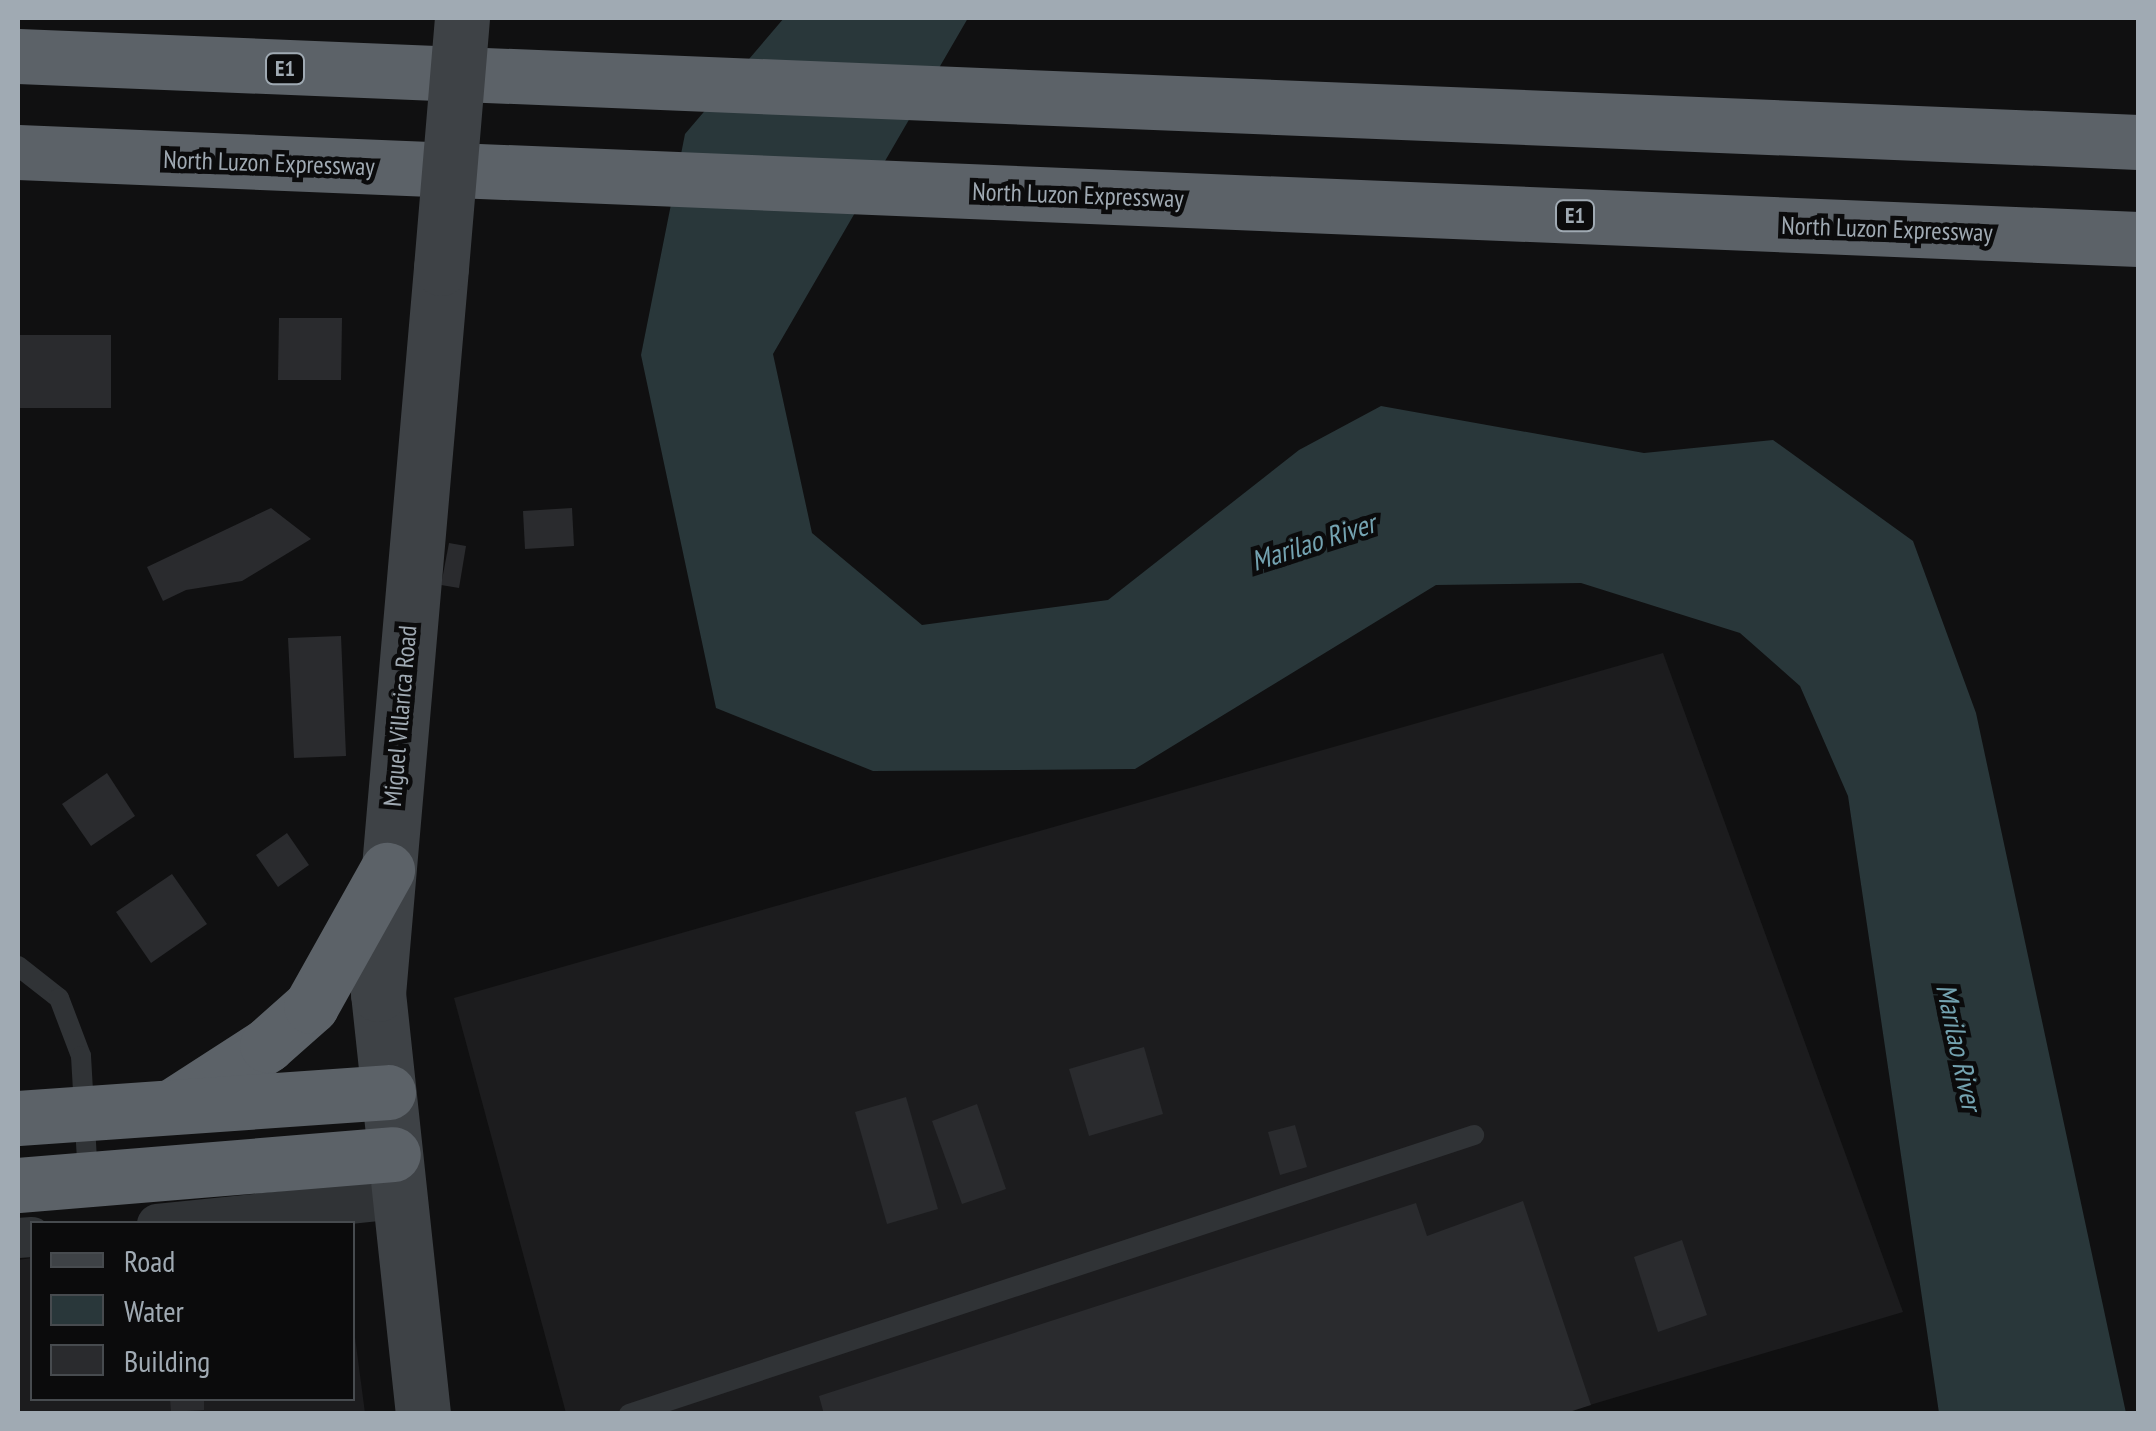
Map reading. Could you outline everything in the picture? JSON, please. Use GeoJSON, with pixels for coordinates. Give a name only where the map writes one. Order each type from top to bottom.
{"type":"FeatureCollection","features":[{"type":"Feature","properties":{"kind":"highway","name":"E1"},"geometry":{"type":"LineString","coordinates":[[18,56],[552,82],[2138,142]]}},
{"type":"Feature","properties":{"kind":"highway","name":"North Luzon Expressway"},"geometry":{"type":"LineString","coordinates":[[18,152],[2138,239]]}},
{"type":"Feature","properties":{"kind":"highway"},"geometry":{"type":"LineString","coordinates":[[167,1110],[267,1045],[311,1006],[388,870]]}},
{"type":"Feature","properties":{"kind":"highway"},"geometry":{"type":"LineString","coordinates":[[38,1113],[167,1110],[388,1092]]}},
{"type":"Feature","properties":{"kind":"highway"},"geometry":{"type":"LineString","coordinates":[[18,1185],[88,1179],[395,1177]]}},
{"type":"Feature","properties":{"kind":"main road","name":"Miguel Villarica Road"},"geometry":{"type":"LineString","coordinates":[[423,1414],[378,994],[462,18]]}},
{"type":"Feature","properties":{"kind":"street"},"geometry":{"type":"LineString","coordinates":[[172,1221],[395,1177]]}},
{"type":"Feature","properties":{"kind":"lane"},"geometry":{"type":"LineString","coordinates":[[18,966],[59,998],[81,1056],[38,1113],[88,1179]]}},
{"type":"Feature","properties":{"kind":"lane"},"geometry":{"type":"LineString","coordinates":[[629,1414],[1474,1135]]}},
{"type":"Feature","properties":{"kind":"shaded area"},"geometry":{"type":"Polygon","coordinates":[[[1663,653],[1903,1312],[1563,1413],[566,1413],[454,998],[1663,653]]]}},
{"type":"Feature","properties":{"kind":"shaded area"},"geometry":{"type":"Polygon","coordinates":[[[30,1258],[30,1401],[355,1401],[355,1337],[365,1413],[18,1413],[18,1260],[30,1258]]]}},
{"type":"Feature","properties":{"kind":"water","name":"Marilao River"},"geometry":{"type":"Polygon","coordinates":[[[784,18],[968,18],[773,354],[812,533],[922,625],[1108,600],[1299,450],[1381,406],[1644,453],[1773,440],[1913,541],[1976,713],[2126,1413],[1939,1413],[1848,796],[1800,686],[1740,633],[1581,583],[1436,585],[1135,769],[873,771],[716,708],[641,355],[685,134],[784,18]]]}},
{"type":"Feature","properties":{"kind":"building"},"geometry":{"type":"Polygon","coordinates":[[[279,318],[342,318],[341,380],[278,380],[279,318]]]}},
{"type":"Feature","properties":{"kind":"building"},"geometry":{"type":"Polygon","coordinates":[[[18,335],[111,335],[111,408],[18,408],[18,335]]]}},
{"type":"Feature","properties":{"kind":"building"},"geometry":{"type":"Polygon","coordinates":[[[271,508],[311,539],[242,581],[186,590],[163,601],[147,567],[271,508]]]}},
{"type":"Feature","properties":{"kind":"building"},"geometry":{"type":"Polygon","coordinates":[[[572,508],[574,546],[525,549],[523,511],[572,508]]]}},
{"type":"Feature","properties":{"kind":"building"},"geometry":{"type":"Polygon","coordinates":[[[449,543],[466,546],[459,588],[441,585],[449,543]]]}},
{"type":"Feature","properties":{"kind":"building"},"geometry":{"type":"Polygon","coordinates":[[[341,636],[346,756],[294,758],[288,638],[341,636]]]}},
{"type":"Feature","properties":{"kind":"building"},"geometry":{"type":"Polygon","coordinates":[[[107,773],[135,816],[91,846],[62,804],[107,773]]]}},
{"type":"Feature","properties":{"kind":"building"},"geometry":{"type":"Polygon","coordinates":[[[287,833],[309,865],[278,887],[256,855],[287,833]]]}},
{"type":"Feature","properties":{"kind":"building"},"geometry":{"type":"Polygon","coordinates":[[[172,874],[207,924],[151,963],[116,912],[172,874]]]}},
{"type":"Feature","properties":{"kind":"building"},"geometry":{"type":"Polygon","coordinates":[[[1144,1047],[1163,1114],[1089,1136],[1069,1069],[1144,1047]]]}},
{"type":"Feature","properties":{"kind":"building"},"geometry":{"type":"Polygon","coordinates":[[[906,1097],[938,1209],[887,1224],[855,1112],[906,1097]]]}},
{"type":"Feature","properties":{"kind":"building"},"geometry":{"type":"Polygon","coordinates":[[[977,1104],[1006,1189],[962,1204],[932,1121],[977,1104]]]}},
{"type":"Feature","properties":{"kind":"building"},"geometry":{"type":"Polygon","coordinates":[[[1295,1125],[1307,1167],[1280,1175],[1268,1132],[1295,1125]]]}},
{"type":"Feature","properties":{"kind":"building"},"geometry":{"type":"Polygon","coordinates":[[[1523,1201],[1591,1405],[1563,1414],[824,1414],[819,1396],[1416,1203],[1427,1236],[1523,1201]]]}},
{"type":"Feature","properties":{"kind":"building"},"geometry":{"type":"Polygon","coordinates":[[[1682,1240],[1707,1315],[1658,1332],[1634,1257],[1682,1240]]]}},
{"type":"Feature","properties":{"kind":"building"},"geometry":{"type":"Polygon","coordinates":[[[170,1401],[204,1401],[204,1410],[171,1412],[170,1401]]]}}]}
